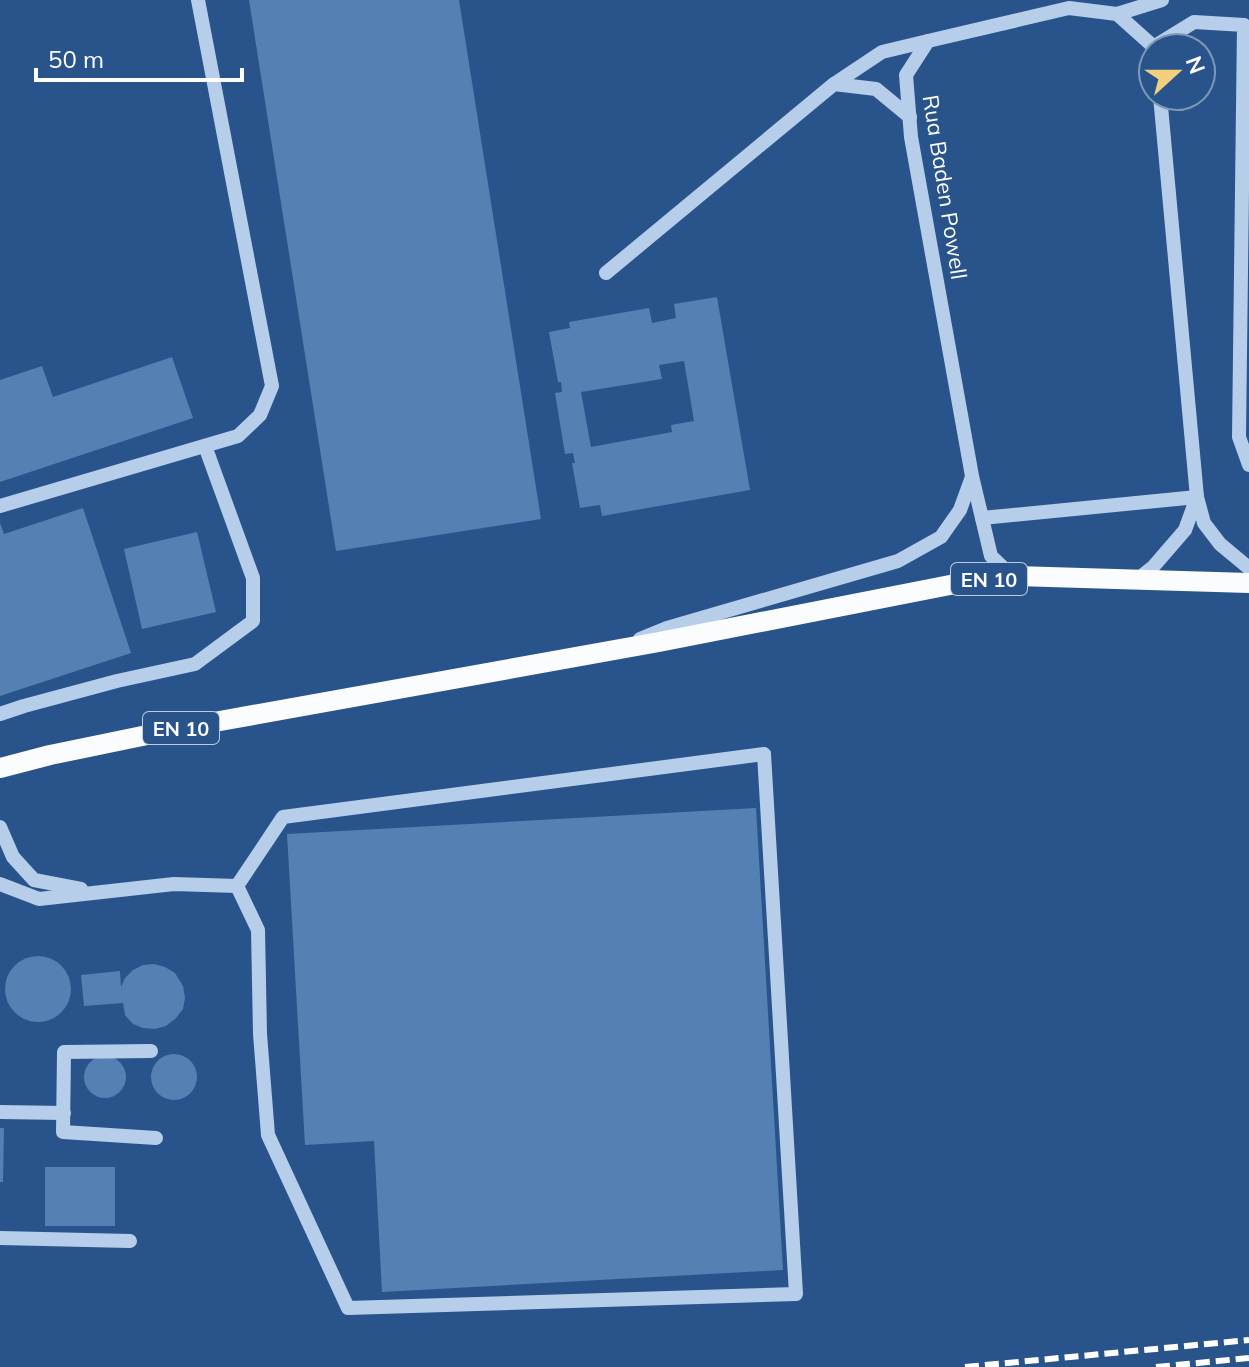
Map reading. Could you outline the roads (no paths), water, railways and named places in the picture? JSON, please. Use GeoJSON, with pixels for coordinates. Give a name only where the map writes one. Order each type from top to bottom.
{"type":"FeatureCollection","features":[{"type":"Feature","properties":{"kind":"main road","name":"EN 10"},"geometry":{"type":"LineString","coordinates":[[0,768],[181,728],[955,584],[1012,576],[1249,583]]}},
{"type":"Feature","properties":{"kind":"street"},"geometry":{"type":"LineString","coordinates":[[0,506],[238,436],[260,415],[272,386],[198,0]]}},
{"type":"Feature","properties":{"kind":"street"},"geometry":{"type":"LineString","coordinates":[[606,273],[834,84],[882,52],[1069,8],[1117,14],[1162,0]]}},
{"type":"Feature","properties":{"kind":"street"},"geometry":{"type":"LineString","coordinates":[[1117,14],[1138,32]]}},
{"type":"Feature","properties":{"kind":"street"},"geometry":{"type":"LineString","coordinates":[[1178,32],[1194,22],[1244,25],[1239,437],[1249,465]]}},
{"type":"Feature","properties":{"kind":"street","name":"Rua Baden Powell"},"geometry":{"type":"LineString","coordinates":[[928,41],[906,75],[911,137],[972,476],[991,556],[1012,576]]}},
{"type":"Feature","properties":{"kind":"street"},"geometry":{"type":"LineString","coordinates":[[834,84],[876,89],[910,117]]}},
{"type":"Feature","properties":{"kind":"street"},"geometry":{"type":"LineString","coordinates":[[1161,112],[1197,497],[1204,523],[1220,544],[1249,568]]}},
{"type":"Feature","properties":{"kind":"street"},"geometry":{"type":"LineString","coordinates":[[0,714],[117,681],[195,664],[253,621],[253,578],[205,446]]}},
{"type":"Feature","properties":{"kind":"street"},"geometry":{"type":"LineString","coordinates":[[612,650],[667,628],[898,561],[941,537],[960,510],[972,476]]}},
{"type":"Feature","properties":{"kind":"street"},"geometry":{"type":"LineString","coordinates":[[982,518],[1197,497]]}},
{"type":"Feature","properties":{"kind":"street"},"geometry":{"type":"LineString","coordinates":[[1138,579],[1153,567],[1185,530],[1197,497]]}},
{"type":"Feature","properties":{"kind":"street"},"geometry":{"type":"LineString","coordinates":[[764,754],[796,1294],[348,1308],[268,1135],[260,1034],[258,930],[237,886],[283,817],[764,754]]}},
{"type":"Feature","properties":{"kind":"street"},"geometry":{"type":"LineString","coordinates":[[0,827],[13,857],[34,880],[105,892]]}},
{"type":"Feature","properties":{"kind":"street"},"geometry":{"type":"LineString","coordinates":[[0,884],[39,899],[174,884],[237,886]]}},
{"type":"Feature","properties":{"kind":"street"},"geometry":{"type":"LineString","coordinates":[[151,1051],[64,1052],[63,1132],[156,1138]]}},
{"type":"Feature","properties":{"kind":"street"},"geometry":{"type":"LineString","coordinates":[[0,1112],[64,1113]]}},
{"type":"Feature","properties":{"kind":"street"},"geometry":{"type":"LineString","coordinates":[[0,1238],[130,1241]]}},
{"type":"Feature","properties":{"kind":"railway"},"geometry":{"type":"LineString","coordinates":[[965,1367],[1249,1340]]}},
{"type":"Feature","properties":{"kind":"railway"},"geometry":{"type":"LineString","coordinates":[[1156,1367],[1249,1358]]}}]}
